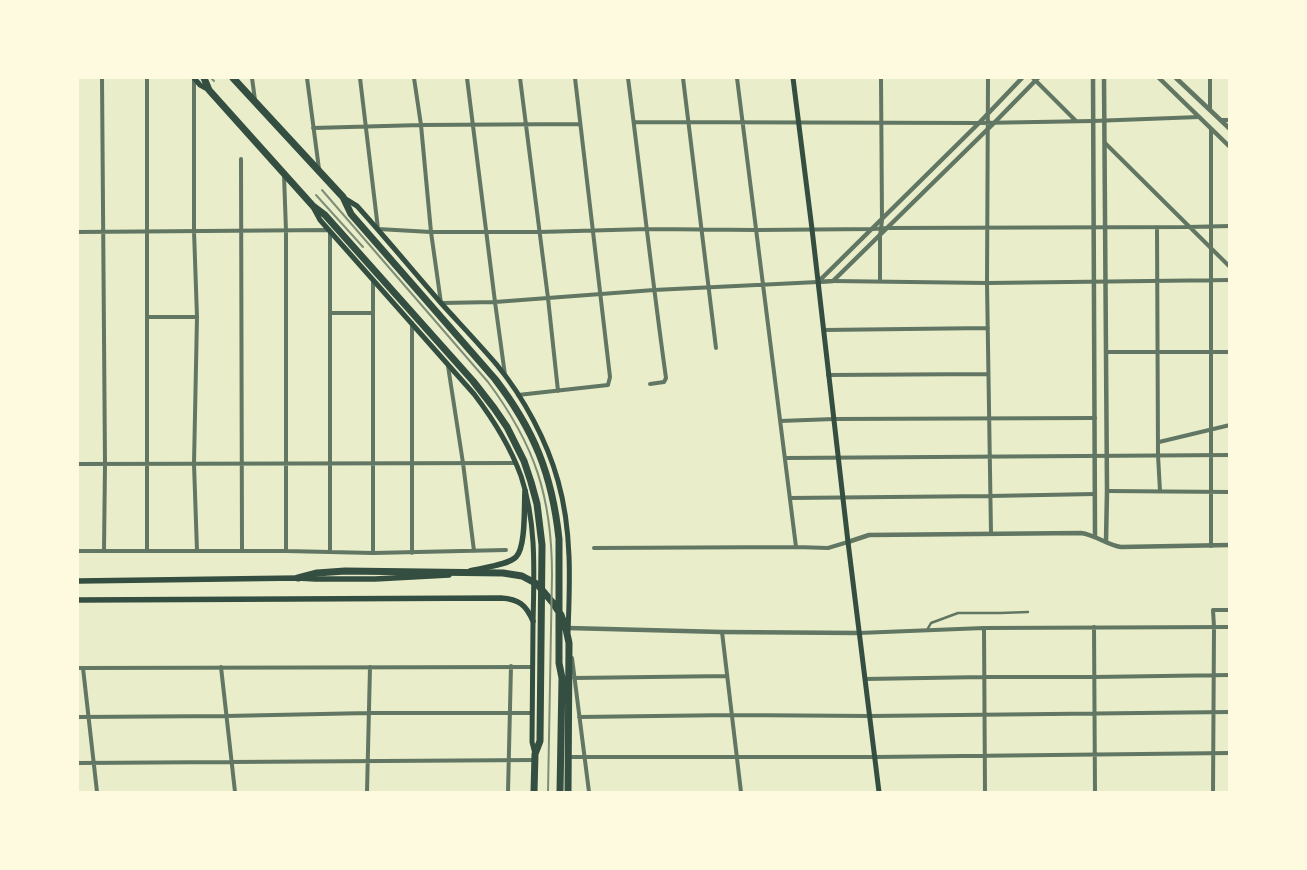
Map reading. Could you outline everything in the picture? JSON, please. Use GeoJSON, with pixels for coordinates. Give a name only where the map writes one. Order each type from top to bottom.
{"type":"FeatureCollection","features":[{"type":"Feature","properties":{"kind":"highway"},"geometry":{"type":"LineString","coordinates":[[204,78],[209,90],[313,206],[325,215],[453,358],[494,408],[524,461],[537,504],[542,545],[540,742],[535,757],[534,792]]}},
{"type":"Feature","properties":{"kind":"highway"},"geometry":{"type":"LineString","coordinates":[[233,78],[343,197],[351,214],[495,379],[513,403],[531,435],[545,466],[552,491],[560,539],[559,663],[562,678],[560,792]]}},
{"type":"Feature","properties":{"kind":"highway"},"geometry":{"type":"LineString","coordinates":[[298,578],[317,573],[346,571],[503,573],[522,576],[542,588],[561,615],[570,643],[568,792]]}},
{"type":"Feature","properties":{"kind":"main road"},"geometry":{"type":"LineString","coordinates":[[194,78],[200,85],[209,90]]}},
{"type":"Feature","properties":{"kind":"main road"},"geometry":{"type":"LineString","coordinates":[[793,78],[859,633],[880,792]]}},
{"type":"Feature","properties":{"kind":"main road"},"geometry":{"type":"LineString","coordinates":[[343,197],[357,206],[498,366],[518,395],[545,443],[558,480],[567,526],[569,551],[567,662],[562,678]]}},
{"type":"Feature","properties":{"kind":"main road"},"geometry":{"type":"LineString","coordinates":[[313,206],[320,220],[329,231],[448,363],[486,410],[507,443],[516,463],[529,507],[534,539],[532,742],[535,757]]}},
{"type":"Feature","properties":{"kind":"main road"},"geometry":{"type":"LineString","coordinates":[[78,580],[375,579],[457,574],[508,562],[516,557],[521,546],[525,491]]}},
{"type":"Feature","properties":{"kind":"main road"},"geometry":{"type":"LineString","coordinates":[[78,600],[501,598],[521,603],[529,612],[533,621]]}},
{"type":"Feature","properties":{"kind":"street"},"geometry":{"type":"LineString","coordinates":[[102,78],[104,551]]}},
{"type":"Feature","properties":{"kind":"street"},"geometry":{"type":"LineString","coordinates":[[147,78],[147,551]]}},
{"type":"Feature","properties":{"kind":"street"},"geometry":{"type":"LineString","coordinates":[[194,78],[194,231],[197,316],[194,464],[197,551]]}},
{"type":"Feature","properties":{"kind":"street"},"geometry":{"type":"LineString","coordinates":[[252,78],[255,102]]}},
{"type":"Feature","properties":{"kind":"street"},"geometry":{"type":"LineString","coordinates":[[307,78],[319,171]]}},
{"type":"Feature","properties":{"kind":"street"},"geometry":{"type":"LineString","coordinates":[[360,78],[378,229],[431,232],[539,232],[648,229],[757,230],[1230,226]]}},
{"type":"Feature","properties":{"kind":"street"},"geometry":{"type":"LineString","coordinates":[[414,78],[441,303],[495,302],[654,290],[818,282],[987,283],[1230,280]]}},
{"type":"Feature","properties":{"kind":"street"},"geometry":{"type":"LineString","coordinates":[[467,78],[505,376]]}},
{"type":"Feature","properties":{"kind":"street"},"geometry":{"type":"LineString","coordinates":[[520,78],[558,391]]}},
{"type":"Feature","properties":{"kind":"street"},"geometry":{"type":"LineString","coordinates":[[518,395],[608,385],[610,377],[575,78]]}},
{"type":"Feature","properties":{"kind":"street"},"geometry":{"type":"LineString","coordinates":[[628,78],[666,380],[662,383],[650,384]]}},
{"type":"Feature","properties":{"kind":"street"},"geometry":{"type":"LineString","coordinates":[[683,78],[716,348]]}},
{"type":"Feature","properties":{"kind":"street"},"geometry":{"type":"LineString","coordinates":[[737,78],[796,547]]}},
{"type":"Feature","properties":{"kind":"street"},"geometry":{"type":"LineString","coordinates":[[880,282],[880,228],[882,220],[881,78]]}},
{"type":"Feature","properties":{"kind":"street"},"geometry":{"type":"LineString","coordinates":[[988,78],[987,283],[991,533]]}},
{"type":"Feature","properties":{"kind":"street"},"geometry":{"type":"LineString","coordinates":[[818,282],[1022,78]]}},
{"type":"Feature","properties":{"kind":"street"},"geometry":{"type":"LineString","coordinates":[[995,122],[1036,78],[1076,121]]}},
{"type":"Feature","properties":{"kind":"street"},"geometry":{"type":"LineString","coordinates":[[1093,78],[1095,536]]}},
{"type":"Feature","properties":{"kind":"street"},"geometry":{"type":"LineString","coordinates":[[1104,78],[1106,542]]}},
{"type":"Feature","properties":{"kind":"street"},"geometry":{"type":"LineString","coordinates":[[1159,78],[1230,147]]}},
{"type":"Feature","properties":{"kind":"street"},"geometry":{"type":"LineString","coordinates":[[1176,78],[1230,129]]}},
{"type":"Feature","properties":{"kind":"street"},"geometry":{"type":"LineString","coordinates":[[1210,78],[1210,110]]}},
{"type":"Feature","properties":{"kind":"street"},"geometry":{"type":"LineString","coordinates":[[833,282],[988,125],[995,122],[1199,117]]}},
{"type":"Feature","properties":{"kind":"street"},"geometry":{"type":"LineString","coordinates":[[1221,120],[1230,120]]}},
{"type":"Feature","properties":{"kind":"street"},"geometry":{"type":"LineString","coordinates":[[634,122],[881,122],[979,123],[988,125]]}},
{"type":"Feature","properties":{"kind":"street"},"geometry":{"type":"LineString","coordinates":[[313,128],[473,124],[580,124]]}},
{"type":"Feature","properties":{"kind":"street"},"geometry":{"type":"LineString","coordinates":[[1211,130],[1211,546]]}},
{"type":"Feature","properties":{"kind":"street"},"geometry":{"type":"LineString","coordinates":[[1104,143],[1230,267]]}},
{"type":"Feature","properties":{"kind":"street"},"geometry":{"type":"LineString","coordinates":[[241,159],[242,551]]}},
{"type":"Feature","properties":{"kind":"street"},"geometry":{"type":"LineString","coordinates":[[284,173],[286,231],[286,551]]}},
{"type":"Feature","properties":{"kind":"street"},"geometry":{"type":"LineString","coordinates":[[1157,227],[1158,456],[1160,491]]}},
{"type":"Feature","properties":{"kind":"street"},"geometry":{"type":"LineString","coordinates":[[78,232],[329,231],[331,313],[330,552]]}},
{"type":"Feature","properties":{"kind":"street"},"geometry":{"type":"LineString","coordinates":[[373,280],[373,553]]}},
{"type":"Feature","properties":{"kind":"street"},"geometry":{"type":"LineString","coordinates":[[331,313],[373,313]]}},
{"type":"Feature","properties":{"kind":"street"},"geometry":{"type":"LineString","coordinates":[[148,317],[197,316]]}},
{"type":"Feature","properties":{"kind":"street"},"geometry":{"type":"LineString","coordinates":[[412,323],[412,553]]}},
{"type":"Feature","properties":{"kind":"street"},"geometry":{"type":"LineString","coordinates":[[824,330],[988,328]]}},
{"type":"Feature","properties":{"kind":"street"},"geometry":{"type":"LineString","coordinates":[[1106,352],[1230,352]]}},
{"type":"Feature","properties":{"kind":"street"},"geometry":{"type":"LineString","coordinates":[[448,363],[474,551]]}},
{"type":"Feature","properties":{"kind":"street"},"geometry":{"type":"LineString","coordinates":[[828,375],[988,374]]}},
{"type":"Feature","properties":{"kind":"street"},"geometry":{"type":"LineString","coordinates":[[780,421],[1095,418]]}},
{"type":"Feature","properties":{"kind":"street"},"geometry":{"type":"LineString","coordinates":[[1159,442],[1230,425]]}},
{"type":"Feature","properties":{"kind":"street"},"geometry":{"type":"LineString","coordinates":[[785,458],[1230,455]]}},
{"type":"Feature","properties":{"kind":"street"},"geometry":{"type":"LineString","coordinates":[[78,464],[516,463]]}},
{"type":"Feature","properties":{"kind":"street"},"geometry":{"type":"LineString","coordinates":[[1107,491],[1230,492]]}},
{"type":"Feature","properties":{"kind":"street"},"geometry":{"type":"LineString","coordinates":[[790,498],[1095,494]]}},
{"type":"Feature","properties":{"kind":"street"},"geometry":{"type":"LineString","coordinates":[[594,548],[828,548],[869,535],[991,533],[1081,533],[1095,536],[1113,546],[1121,547],[1230,545]]}},
{"type":"Feature","properties":{"kind":"street"},"geometry":{"type":"LineString","coordinates":[[78,551],[412,553],[506,550]]}},
{"type":"Feature","properties":{"kind":"street"},"geometry":{"type":"LineString","coordinates":[[1213,792],[1213,610],[1230,610]]}},
{"type":"Feature","properties":{"kind":"street"},"geometry":{"type":"LineString","coordinates":[[927,630],[931,623],[958,613],[1028,612]]}},
{"type":"Feature","properties":{"kind":"street"},"geometry":{"type":"LineString","coordinates":[[1094,627],[1095,792]]}},
{"type":"Feature","properties":{"kind":"street"},"geometry":{"type":"LineString","coordinates":[[589,792],[568,628],[859,633],[984,628],[1230,627]]}},
{"type":"Feature","properties":{"kind":"street"},"geometry":{"type":"LineString","coordinates":[[984,628],[985,792]]}},
{"type":"Feature","properties":{"kind":"street"},"geometry":{"type":"LineString","coordinates":[[722,632],[742,792]]}},
{"type":"Feature","properties":{"kind":"street"},"geometry":{"type":"LineString","coordinates":[[508,792],[511,666]]}},
{"type":"Feature","properties":{"kind":"street"},"geometry":{"type":"LineString","coordinates":[[78,668],[533,666]]}},
{"type":"Feature","properties":{"kind":"street"},"geometry":{"type":"LineString","coordinates":[[221,667],[235,792]]}},
{"type":"Feature","properties":{"kind":"street"},"geometry":{"type":"LineString","coordinates":[[367,792],[370,667]]}},
{"type":"Feature","properties":{"kind":"street"},"geometry":{"type":"LineString","coordinates":[[83,668],[97,792]]}},
{"type":"Feature","properties":{"kind":"street"},"geometry":{"type":"LineString","coordinates":[[865,679],[1230,675]]}},
{"type":"Feature","properties":{"kind":"street"},"geometry":{"type":"LineString","coordinates":[[574,678],[727,676]]}},
{"type":"Feature","properties":{"kind":"street"},"geometry":{"type":"LineString","coordinates":[[579,717],[1230,712]]}},
{"type":"Feature","properties":{"kind":"street"},"geometry":{"type":"LineString","coordinates":[[78,717],[532,713]]}},
{"type":"Feature","properties":{"kind":"street"},"geometry":{"type":"LineString","coordinates":[[570,758],[1230,753]]}},
{"type":"Feature","properties":{"kind":"street"},"geometry":{"type":"LineString","coordinates":[[78,763],[509,760],[535,757]]}},
{"type":"Feature","properties":{"kind":"railway"},"geometry":{"type":"LineString","coordinates":[[211,78],[214,81]]}},
{"type":"Feature","properties":{"kind":"railway"},"geometry":{"type":"LineString","coordinates":[[322,190],[488,382],[518,428],[538,473],[549,521],[552,575],[548,792]]}},
{"type":"Feature","properties":{"kind":"railway"},"geometry":{"type":"LineString","coordinates":[[316,195],[363,247]]}}]}
